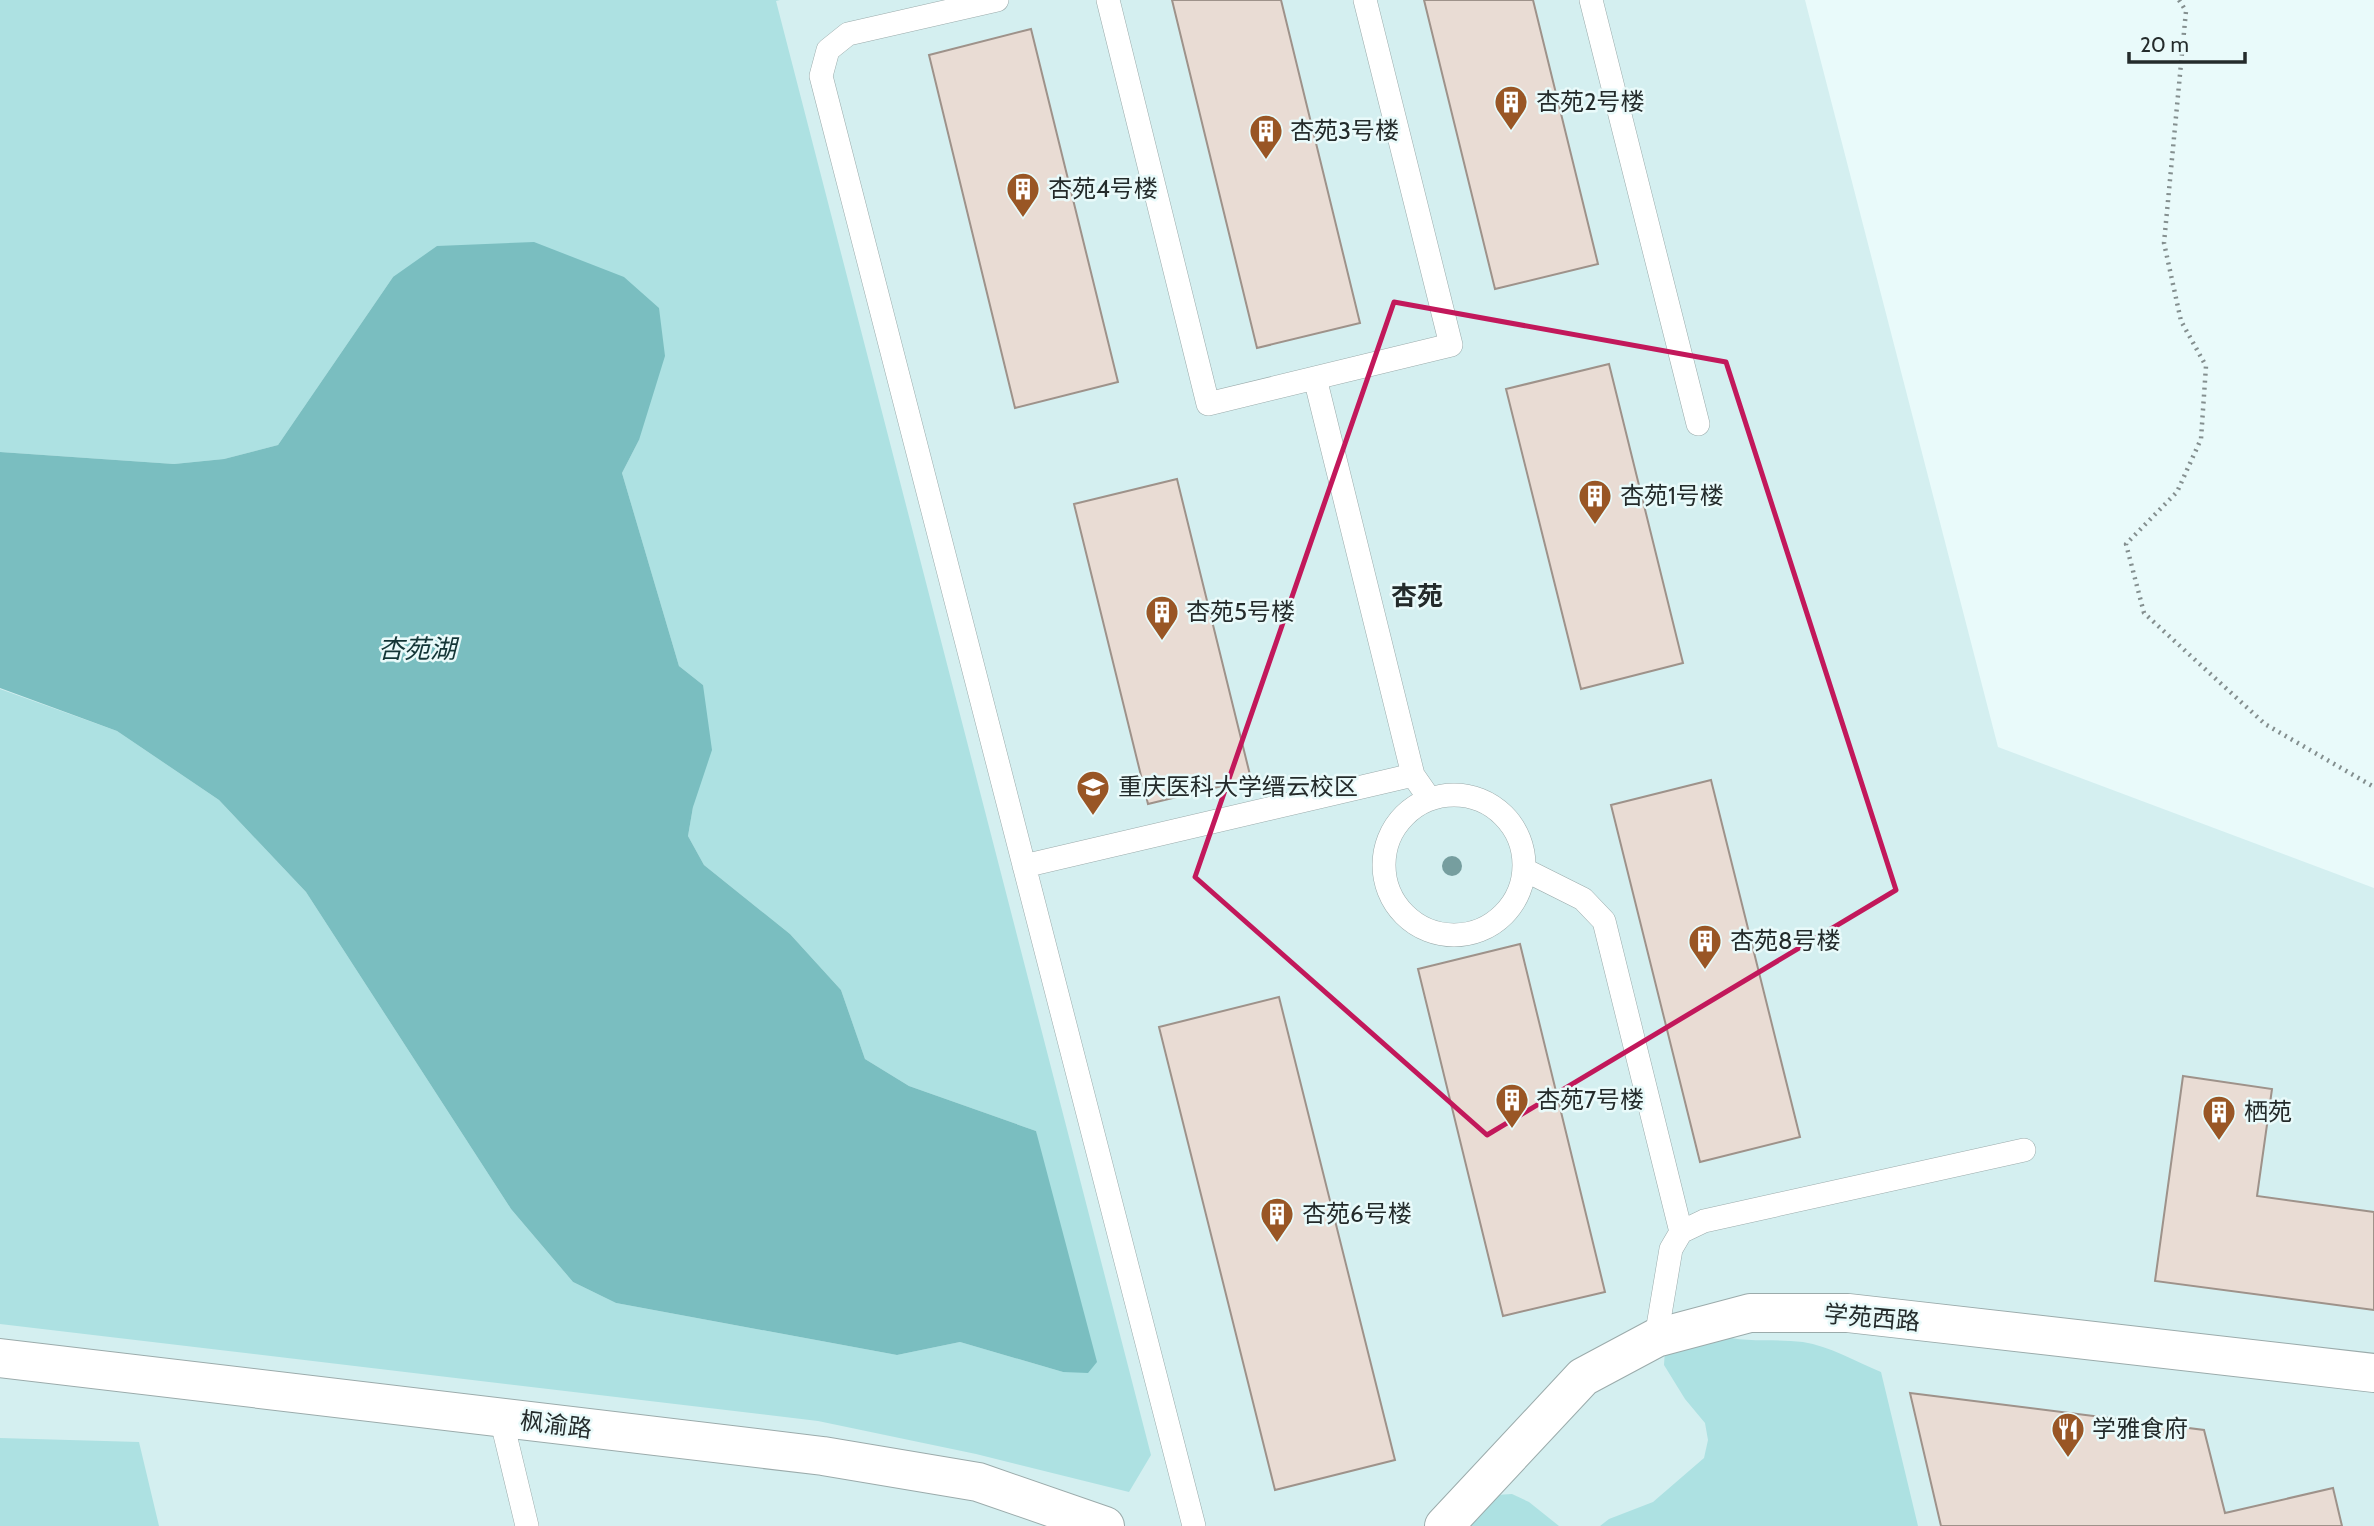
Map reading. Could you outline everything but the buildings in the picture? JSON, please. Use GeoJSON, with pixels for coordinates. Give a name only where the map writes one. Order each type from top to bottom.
{"type":"FeatureCollection","features":[{"type":"Feature","properties":{"kind":"street","name":"学苑西路"},"geometry":{"type":"LineString","coordinates":[[1444,1526],[1583,1377],[1656,1338],[1750,1313],[1848,1313],[2374,1373]]}},
{"type":"Feature","properties":{"kind":"street","name":"枫渝路"},"geometry":{"type":"LineString","coordinates":[[0,1359],[823,1455],[978,1482],[1105,1526]]}},
{"type":"Feature","properties":{"kind":"lane"},"geometry":{"type":"LineString","coordinates":[[997,0],[848,34],[828,50],[821,76],[1194,1526]]}},
{"type":"Feature","properties":{"kind":"lane"},"geometry":{"type":"LineString","coordinates":[[1108,0],[1208,404],[1451,345],[1365,0]]}},
{"type":"Feature","properties":{"kind":"lane"},"geometry":{"type":"LineString","coordinates":[[1591,0],[1698,424]]}},
{"type":"Feature","properties":{"kind":"lane"},"geometry":{"type":"LineString","coordinates":[[1315,378],[1413,775],[1429,798]]}},
{"type":"Feature","properties":{"kind":"lane"},"geometry":{"type":"LineString","coordinates":[[1024,866],[1413,775]]}},
{"type":"Feature","properties":{"kind":"lane"},"geometry":{"type":"LineString","coordinates":[[1452,794],[1476,797],[1496,808],[1513,825],[1522,847],[1525,870],[1520,893],[1508,912],[1489,927],[1468,935],[1444,936],[1422,929],[1404,915],[1390,896],[1384,873],[1385,850],[1394,828],[1409,810],[1429,798],[1452,794]]}},
{"type":"Feature","properties":{"kind":"lane"},"geometry":{"type":"LineString","coordinates":[[1525,870],[1583,899],[1604,921],[1681,1233]]}},
{"type":"Feature","properties":{"kind":"lane"},"geometry":{"type":"LineString","coordinates":[[1656,1338],[1671,1249],[1681,1233],[1704,1222],[2024,1150]]}},
{"type":"Feature","properties":{"kind":"lane"},"geometry":{"type":"LineString","coordinates":[[501,1418],[527,1526]]}},
{"type":"Feature","properties":{"kind":"path"},"geometry":{"type":"LineString","coordinates":[[2179,0],[2186,11],[2164,243],[2181,321],[2206,366],[2201,439],[2177,492],[2126,544],[2144,613],[2265,724],[2374,787]]}},
{"type":"Feature","properties":{"kind":"highlighted area"},"geometry":{"type":"Polygon","coordinates":[[[1394,302],[1726,362],[1896,890],[1487,1135],[1195,877],[1394,302]]]}},
{"type":"Feature","properties":{"kind":"shaded area","name":"重庆医科大学缙云校区"},"geometry":{"type":"Polygon","coordinates":[[[0,0],[1805,0],[1998,747],[2374,888],[2374,1526],[0,1526],[0,0]]]}},
{"type":"Feature","properties":{"kind":"shaded area"},"geometry":{"type":"Polygon","coordinates":[[[0,0],[780,0],[776,1],[1151,1455],[1129,1492],[976,1454],[818,1421],[0,1324],[0,689],[117,731],[219,800],[306,892],[511,1209],[573,1282],[616,1303],[897,1355],[960,1342],[1063,1372],[1036,1131],[909,1086],[865,1059],[841,990],[790,934],[704,865],[688,836],[693,807],[703,685],[679,666],[622,473],[639,440],[393,277],[278,445],[224,459],[174,464],[0,452],[0,0]]]}},
{"type":"Feature","properties":{"kind":"shaded area"},"geometry":{"type":"Polygon","coordinates":[[[1716,1334],[1737,1339],[1813,1344],[1881,1372],[1918,1526],[1600,1526],[1609,1519],[1653,1502],[1704,1458],[1708,1440],[1705,1423],[1685,1399],[1664,1365],[1665,1349],[1716,1334]]]}},
{"type":"Feature","properties":{"kind":"shaded area"},"geometry":{"type":"Polygon","coordinates":[[[0,1438],[139,1442],[159,1526],[0,1526],[0,1438]]]}},
{"type":"Feature","properties":{"kind":"shaded area"},"geometry":{"type":"Polygon","coordinates":[[[1512,1494],[1529,1502],[1559,1526],[1462,1526],[1496,1495],[1512,1494]]]}},
{"type":"Feature","properties":{"kind":"water","name":"杏苑湖"},"geometry":{"type":"Polygon","coordinates":[[[534,242],[624,277],[659,308],[665,356],[639,440],[622,473],[679,666],[703,685],[712,750],[693,807],[688,836],[704,865],[790,934],[841,990],[865,1059],[909,1086],[1036,1131],[1097,1362],[1088,1373],[1063,1372],[960,1342],[897,1355],[616,1303],[573,1282],[511,1209],[306,892],[219,800],[117,731],[0,688],[0,452],[174,464],[224,459],[278,445],[393,277],[437,246],[534,242]]]}},
{"type":"Feature","properties":{"kind":"place","name":"杏苑2号楼"},"geometry":{"type":"Point","coordinates":[1511,132]}},
{"type":"Feature","properties":{"kind":"place","name":"杏苑3号楼"},"geometry":{"type":"Point","coordinates":[1266,161]}},
{"type":"Feature","properties":{"kind":"place","name":"杏苑4号楼"},"geometry":{"type":"Point","coordinates":[1023,219]}},
{"type":"Feature","properties":{"kind":"place","name":"杏苑1号楼"},"geometry":{"type":"Point","coordinates":[1595,526]}},
{"type":"Feature","properties":{"kind":"place","name":"杏苑5号楼"},"geometry":{"type":"Point","coordinates":[1162,642]}},
{"type":"Feature","properties":{"kind":"place","name":"重庆医科大学缙云校区"},"geometry":{"type":"Point","coordinates":[1093,817]}},
{"type":"Feature","properties":{"kind":"place","name":"杏苑8号楼"},"geometry":{"type":"Point","coordinates":[1705,971]}},
{"type":"Feature","properties":{"kind":"place","name":"杏苑7号楼"},"geometry":{"type":"Point","coordinates":[1512,1130]}},
{"type":"Feature","properties":{"kind":"place","name":"栖苑"},"geometry":{"type":"Point","coordinates":[2219,1142]}},
{"type":"Feature","properties":{"kind":"place","name":"杏苑6号楼"},"geometry":{"type":"Point","coordinates":[1277,1244]}},
{"type":"Feature","properties":{"kind":"place","name":"学雅食府"},"geometry":{"type":"Point","coordinates":[2068,1459]}},
{"type":"Feature","properties":{"kind":"district","name":"杏苑"},"geometry":{"type":"Point","coordinates":[1417,596]}}]}
